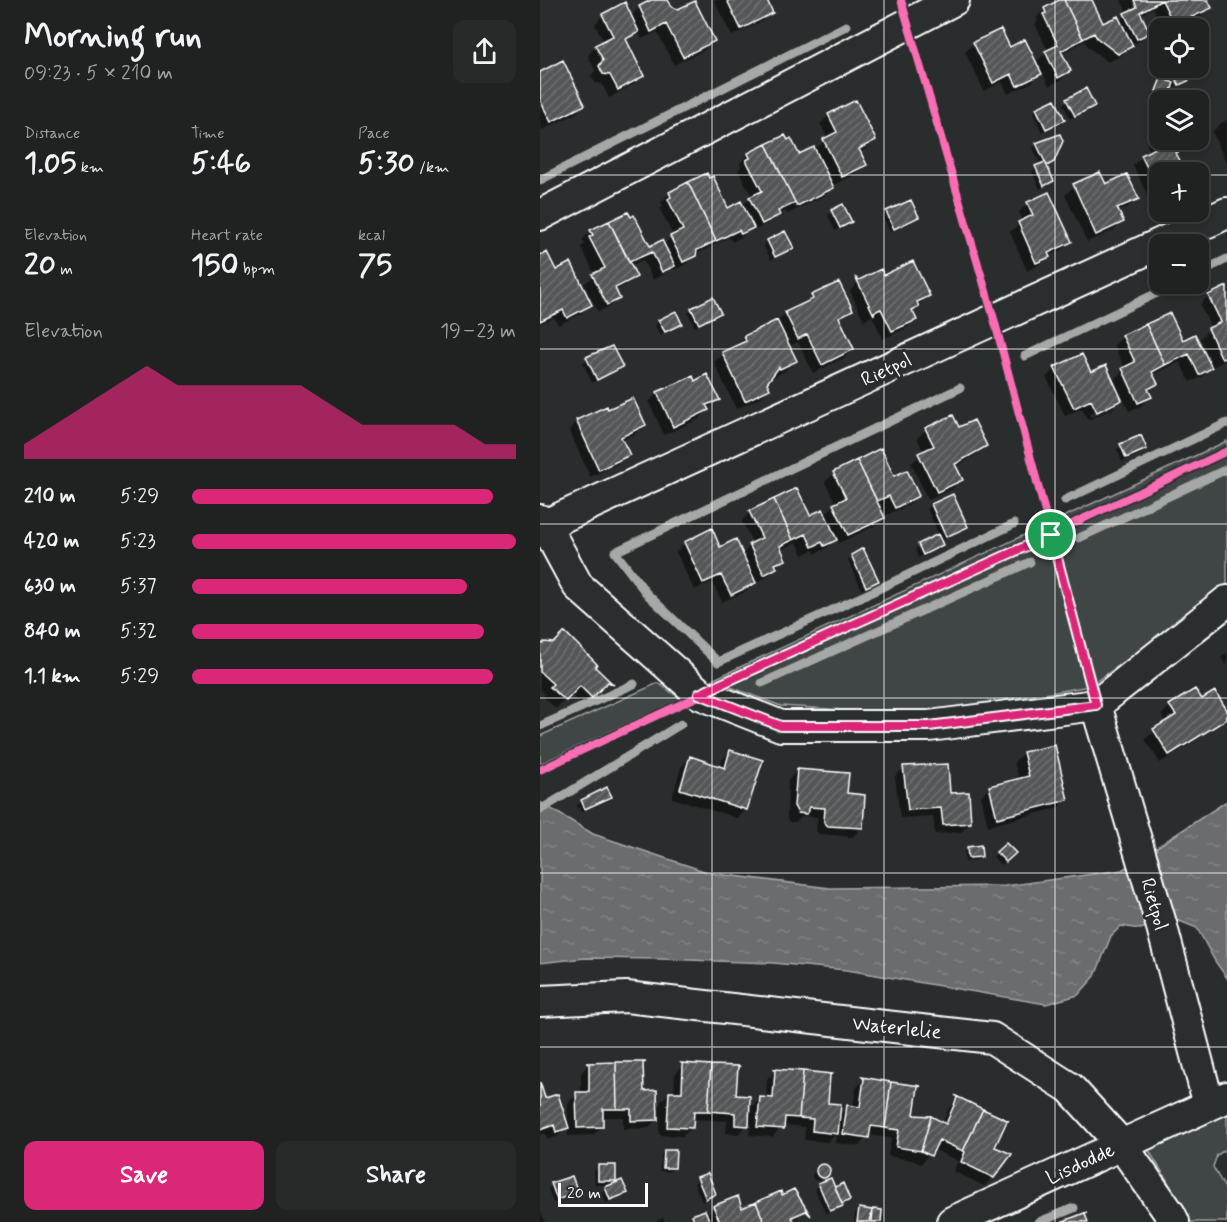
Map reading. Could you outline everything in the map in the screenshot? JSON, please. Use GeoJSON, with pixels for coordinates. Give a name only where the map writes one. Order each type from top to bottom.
{"type":"FeatureCollection","features":[{"type":"Feature","properties":{"kind":"street"},"geometry":{"type":"LineString","coordinates":[[540,215],[954,0]]}},
{"type":"Feature","properties":{"kind":"street","name":"Rietpol"},"geometry":{"type":"LineString","coordinates":[[1218,1101],[1162,927],[1096,705],[929,726],[781,726],[699,694],[578,586],[542,523],[1227,213]]}},
{"type":"Feature","properties":{"kind":"street"},"geometry":{"type":"LineString","coordinates":[[1096,705],[1227,601]]}},
{"type":"Feature","properties":{"kind":"street","name":"Waterlelie"},"geometry":{"type":"LineString","coordinates":[[540,1001],[626,997],[992,1038],[1070,1088],[1121,1144],[1174,1222]]}},
{"type":"Feature","properties":{"kind":"street","name":"Lisdodde"},"geometry":{"type":"LineString","coordinates":[[952,1222],[1218,1101]]}},
{"type":"Feature","properties":{"kind":"shaded area"},"geometry":{"type":"Polygon","coordinates":[[[1227,441],[1227,592],[1089,686],[926,715],[781,706],[712,680],[1227,441]]]}},
{"type":"Feature","properties":{"kind":"shaded area"},"geometry":{"type":"Polygon","coordinates":[[[658,683],[681,699],[540,764],[540,736],[658,683]]]}},
{"type":"Feature","properties":{"kind":"shaded area"},"geometry":{"type":"Polygon","coordinates":[[[1227,1113],[1227,1149],[1217,1155],[1213,1167],[1227,1192],[1227,1222],[1189,1222],[1146,1146],[1227,1113]]]}},
{"type":"Feature","properties":{"kind":"water"},"geometry":{"type":"Polygon","coordinates":[[[1227,801],[1227,978],[1197,928],[1177,920],[1140,929],[1121,926],[1111,936],[1095,976],[1078,995],[1046,1004],[847,970],[773,963],[585,958],[540,963],[540,802],[593,834],[710,873],[830,888],[1005,886],[1122,870],[1227,801]]]}},
{"type":"Feature","properties":{"kind":"building"},"geometry":{"type":"Polygon","coordinates":[[[651,0],[668,0],[672,7],[678,9],[695,1],[715,41],[683,57],[666,24],[651,32],[639,6],[651,0]]]}},
{"type":"Feature","properties":{"kind":"building"},"geometry":{"type":"Polygon","coordinates":[[[727,0],[767,0],[773,13],[741,29],[727,0]]]}},
{"type":"Feature","properties":{"kind":"building"},"geometry":{"type":"Polygon","coordinates":[[[1059,0],[1064,0],[1083,39],[1061,51],[1071,71],[1058,78],[1045,51],[1058,45],[1043,14],[1046,13],[1044,8],[1059,0]]]}},
{"type":"Feature","properties":{"kind":"building"},"geometry":{"type":"Polygon","coordinates":[[[1064,0],[1092,0],[1103,23],[1118,16],[1133,46],[1118,54],[1094,33],[1083,39],[1064,0]]]}},
{"type":"Feature","properties":{"kind":"building"},"geometry":{"type":"Polygon","coordinates":[[[1134,0],[1162,0],[1140,12],[1149,33],[1137,39],[1124,13],[1137,7],[1134,0]]]}},
{"type":"Feature","properties":{"kind":"building"},"geometry":{"type":"Polygon","coordinates":[[[1162,0],[1208,0],[1212,8],[1190,18],[1171,18],[1162,0]]]}},
{"type":"Feature","properties":{"kind":"building"},"geometry":{"type":"Polygon","coordinates":[[[625,2],[639,32],[626,39],[644,76],[618,90],[610,75],[603,74],[599,66],[603,60],[595,45],[613,36],[602,14],[625,2]]]}},
{"type":"Feature","properties":{"kind":"building"},"geometry":{"type":"Polygon","coordinates":[[[1001,29],[1010,47],[1025,39],[1042,74],[1017,86],[1011,74],[993,83],[973,42],[1001,29]]]}},
{"type":"Feature","properties":{"kind":"building"},"geometry":{"type":"Polygon","coordinates":[[[563,60],[585,105],[551,122],[540,100],[540,72],[563,60]]]}},
{"type":"Feature","properties":{"kind":"building"},"geometry":{"type":"Polygon","coordinates":[[[1161,78],[1174,83],[1171,90],[1156,90],[1161,78]]]}},
{"type":"Feature","properties":{"kind":"building"},"geometry":{"type":"Polygon","coordinates":[[[1175,78],[1189,78],[1190,80],[1179,85],[1175,78]]]}},
{"type":"Feature","properties":{"kind":"building"},"geometry":{"type":"Polygon","coordinates":[[[1086,88],[1095,106],[1075,116],[1066,99],[1086,88]]]}},
{"type":"Feature","properties":{"kind":"building"},"geometry":{"type":"Polygon","coordinates":[[[1055,99],[1065,120],[1046,129],[1036,108],[1055,99]]]}},
{"type":"Feature","properties":{"kind":"building"},"geometry":{"type":"Polygon","coordinates":[[[856,100],[876,140],[859,149],[867,165],[842,177],[823,139],[837,132],[828,114],[856,100]]]}},
{"type":"Feature","properties":{"kind":"building"},"geometry":{"type":"Polygon","coordinates":[[[1060,134],[1063,141],[1054,162],[1047,166],[1036,143],[1060,134]]]}},
{"type":"Feature","properties":{"kind":"building"},"geometry":{"type":"Polygon","coordinates":[[[785,135],[788,140],[791,138],[799,154],[814,147],[834,188],[797,206],[766,144],[785,135]]]}},
{"type":"Feature","properties":{"kind":"building"},"geometry":{"type":"Polygon","coordinates":[[[766,144],[797,206],[795,203],[778,211],[780,215],[762,224],[749,197],[762,191],[746,160],[750,158],[748,153],[766,144]]]}},
{"type":"Feature","properties":{"kind":"building"},"geometry":{"type":"Polygon","coordinates":[[[1152,150],[1184,150],[1176,153],[1181,162],[1149,162],[1149,171],[1141,155],[1152,150]]]}},
{"type":"Feature","properties":{"kind":"building"},"geometry":{"type":"Polygon","coordinates":[[[1045,162],[1054,181],[1044,186],[1035,166],[1045,162]]]}},
{"type":"Feature","properties":{"kind":"building"},"geometry":{"type":"Polygon","coordinates":[[[1100,172],[1106,184],[1127,174],[1139,199],[1117,208],[1124,222],[1096,235],[1073,184],[1100,172]]]}},
{"type":"Feature","properties":{"kind":"building"},"geometry":{"type":"Polygon","coordinates":[[[707,173],[709,178],[713,176],[728,208],[741,201],[754,228],[741,234],[739,230],[716,241],[688,182],[707,173]]]}},
{"type":"Feature","properties":{"kind":"building"},"geometry":{"type":"Polygon","coordinates":[[[688,182],[716,241],[697,250],[696,256],[683,262],[670,236],[683,230],[668,199],[671,197],[669,192],[688,182]]]}},
{"type":"Feature","properties":{"kind":"building"},"geometry":{"type":"Polygon","coordinates":[[[1049,192],[1072,242],[1048,253],[1050,257],[1036,263],[1018,222],[1033,215],[1027,202],[1049,192]]]}},
{"type":"Feature","properties":{"kind":"building"},"geometry":{"type":"Polygon","coordinates":[[[911,200],[919,217],[894,229],[886,211],[911,200]]]}},
{"type":"Feature","properties":{"kind":"building"},"geometry":{"type":"Polygon","coordinates":[[[843,204],[852,222],[840,228],[831,210],[843,204]]]}},
{"type":"Feature","properties":{"kind":"building"},"geometry":{"type":"Polygon","coordinates":[[[628,212],[631,217],[634,215],[650,246],[662,240],[675,266],[662,272],[652,252],[629,262],[609,221],[628,212]]]}},
{"type":"Feature","properties":{"kind":"building"},"geometry":{"type":"Polygon","coordinates":[[[609,221],[637,277],[615,288],[620,299],[607,305],[592,274],[605,268],[589,237],[593,235],[590,230],[609,221]]]}},
{"type":"Feature","properties":{"kind":"building"},"geometry":{"type":"Polygon","coordinates":[[[785,231],[794,248],[775,257],[767,240],[785,231]]]}},
{"type":"Feature","properties":{"kind":"building"},"geometry":{"type":"Polygon","coordinates":[[[547,252],[556,270],[571,262],[592,305],[567,318],[563,310],[540,321],[540,255],[547,252]]]}},
{"type":"Feature","properties":{"kind":"building"},"geometry":{"type":"Polygon","coordinates":[[[913,261],[930,296],[917,302],[919,307],[912,310],[917,320],[892,331],[881,309],[874,312],[874,315],[856,278],[859,280],[881,269],[884,275],[913,261]]]}},
{"type":"Feature","properties":{"kind":"building"},"geometry":{"type":"Polygon","coordinates":[[[839,282],[853,310],[839,317],[854,349],[822,365],[807,334],[798,339],[785,312],[813,299],[811,295],[839,282]]]}},
{"type":"Feature","properties":{"kind":"building"},"geometry":{"type":"Polygon","coordinates":[[[1227,286],[1227,357],[1222,359],[1208,328],[1221,322],[1208,295],[1227,286]]]}},
{"type":"Feature","properties":{"kind":"building"},"geometry":{"type":"Polygon","coordinates":[[[713,297],[721,313],[699,324],[691,308],[713,297]]]}},
{"type":"Feature","properties":{"kind":"building"},"geometry":{"type":"Polygon","coordinates":[[[676,311],[682,324],[665,332],[658,320],[676,311]]]}},
{"type":"Feature","properties":{"kind":"building"},"geometry":{"type":"Polygon","coordinates":[[[1170,313],[1183,340],[1195,334],[1212,368],[1199,375],[1189,354],[1165,365],[1146,324],[1170,313]]]}},
{"type":"Feature","properties":{"kind":"building"},"geometry":{"type":"Polygon","coordinates":[[[777,320],[797,361],[780,369],[779,367],[767,383],[770,389],[745,401],[722,352],[746,341],[744,336],[777,320]]]}},
{"type":"Feature","properties":{"kind":"building"},"geometry":{"type":"Polygon","coordinates":[[[1146,324],[1165,365],[1152,372],[1158,384],[1148,389],[1152,397],[1138,403],[1122,368],[1135,362],[1122,335],[1146,324]]]}},
{"type":"Feature","properties":{"kind":"building"},"geometry":{"type":"Polygon","coordinates":[[[612,346],[623,367],[597,380],[586,357],[612,346]]]}},
{"type":"Feature","properties":{"kind":"building"},"geometry":{"type":"Polygon","coordinates":[[[1082,354],[1091,372],[1106,365],[1122,400],[1097,412],[1091,400],[1074,408],[1054,367],[1082,354]]]}},
{"type":"Feature","properties":{"kind":"building"},"geometry":{"type":"Polygon","coordinates":[[[707,374],[720,400],[706,405],[709,410],[673,427],[657,392],[693,376],[695,381],[707,374]]]}},
{"type":"Feature","properties":{"kind":"building"},"geometry":{"type":"Polygon","coordinates":[[[633,398],[646,425],[621,437],[630,455],[599,470],[576,420],[607,406],[608,409],[633,398]]]}},
{"type":"Feature","properties":{"kind":"building"},"geometry":{"type":"Polygon","coordinates":[[[953,415],[959,427],[974,420],[987,446],[955,464],[963,480],[937,492],[918,453],[934,446],[925,428],[953,415]]]}},
{"type":"Feature","properties":{"kind":"building"},"geometry":{"type":"Polygon","coordinates":[[[1141,435],[1147,449],[1126,458],[1120,444],[1141,435]]]}},
{"type":"Feature","properties":{"kind":"building"},"geometry":{"type":"Polygon","coordinates":[[[881,448],[894,476],[907,470],[919,496],[895,508],[889,496],[877,501],[857,460],[881,448]]]}},
{"type":"Feature","properties":{"kind":"building"},"geometry":{"type":"Polygon","coordinates":[[[857,460],[885,518],[848,535],[833,504],[846,498],[833,472],[857,460]]]}},
{"type":"Feature","properties":{"kind":"building"},"geometry":{"type":"Polygon","coordinates":[[[797,488],[810,515],[823,509],[837,540],[824,546],[822,542],[812,547],[806,534],[793,540],[774,499],[797,488]]]}},
{"type":"Feature","properties":{"kind":"building"},"geometry":{"type":"Polygon","coordinates":[[[953,494],[968,527],[946,537],[931,504],[953,494]]]}},
{"type":"Feature","properties":{"kind":"building"},"geometry":{"type":"Polygon","coordinates":[[[774,499],[793,540],[780,546],[786,560],[775,564],[777,568],[764,575],[749,544],[762,538],[749,511],[774,499]]]}},
{"type":"Feature","properties":{"kind":"building"},"geometry":{"type":"Polygon","coordinates":[[[712,528],[720,547],[736,539],[756,583],[731,595],[721,575],[703,583],[684,542],[712,528]]]}},
{"type":"Feature","properties":{"kind":"building"},"geometry":{"type":"Polygon","coordinates":[[[938,534],[943,545],[923,555],[918,544],[938,534]]]}},
{"type":"Feature","properties":{"kind":"building"},"geometry":{"type":"Polygon","coordinates":[[[863,548],[879,581],[866,587],[851,555],[863,548]]]}},
{"type":"Feature","properties":{"kind":"building"},"geometry":{"type":"Polygon","coordinates":[[[565,632],[614,685],[608,682],[592,698],[580,686],[566,701],[550,687],[553,684],[540,672],[540,642],[554,643],[565,632]]]}},
{"type":"Feature","properties":{"kind":"building"},"geometry":{"type":"Polygon","coordinates":[[[1195,689],[1202,699],[1215,691],[1227,710],[1227,719],[1169,755],[1153,729],[1176,715],[1169,705],[1195,689]]]}},
{"type":"Feature","properties":{"kind":"building"},"geometry":{"type":"Polygon","coordinates":[[[1055,745],[1068,800],[997,818],[989,786],[1029,776],[1023,752],[1055,745]]]}},
{"type":"Feature","properties":{"kind":"building"},"geometry":{"type":"Polygon","coordinates":[[[730,750],[763,760],[747,810],[680,789],[690,756],[725,768],[730,750]]]}},
{"type":"Feature","properties":{"kind":"building"},"geometry":{"type":"Polygon","coordinates":[[[948,764],[950,793],[969,792],[971,823],[943,825],[941,808],[908,810],[903,766],[948,764]]]}},
{"type":"Feature","properties":{"kind":"building"},"geometry":{"type":"Polygon","coordinates":[[[797,769],[849,773],[847,793],[865,795],[863,828],[828,826],[824,822],[825,808],[809,807],[806,814],[798,813],[794,806],[797,769]]]}},
{"type":"Feature","properties":{"kind":"building"},"geometry":{"type":"Polygon","coordinates":[[[607,787],[612,797],[585,809],[581,800],[607,787]]]}},
{"type":"Feature","properties":{"kind":"building"},"geometry":{"type":"Polygon","coordinates":[[[1006,843],[1016,853],[1006,862],[996,852],[1006,843]]]}},
{"type":"Feature","properties":{"kind":"building"},"geometry":{"type":"Polygon","coordinates":[[[981,845],[982,857],[968,858],[967,847],[981,845]]]}},
{"type":"Feature","properties":{"kind":"building"},"geometry":{"type":"Polygon","coordinates":[[[616,1062],[646,1062],[643,1063],[644,1091],[657,1090],[658,1120],[631,1121],[631,1109],[617,1109],[616,1062]]]}},
{"type":"Feature","properties":{"kind":"building"},"geometry":{"type":"Polygon","coordinates":[[[616,1062],[617,1109],[603,1109],[603,1127],[577,1128],[576,1092],[589,1092],[589,1064],[586,1063],[616,1062]]]}},
{"type":"Feature","properties":{"kind":"building"},"geometry":{"type":"Polygon","coordinates":[[[681,1063],[711,1065],[708,1111],[694,1111],[693,1128],[667,1127],[669,1092],[682,1092],[683,1065],[681,1063]]]}},
{"type":"Feature","properties":{"kind":"building"},"geometry":{"type":"Polygon","coordinates":[[[711,1065],[740,1066],[738,1067],[736,1095],[750,1096],[749,1126],[735,1125],[735,1113],[708,1111],[711,1065]]]}},
{"type":"Feature","properties":{"kind":"building"},"geometry":{"type":"Polygon","coordinates":[[[773,1069],[803,1071],[799,1118],[785,1117],[784,1129],[757,1127],[760,1097],[773,1098],[775,1070],[773,1069]]]}},
{"type":"Feature","properties":{"kind":"building"},"geometry":{"type":"Polygon","coordinates":[[[803,1071],[832,1074],[830,1075],[828,1103],[841,1104],[838,1134],[812,1131],[813,1119],[799,1118],[803,1071]]]}},
{"type":"Feature","properties":{"kind":"building"},"geometry":{"type":"Polygon","coordinates":[[[862,1077],[891,1082],[885,1128],[871,1126],[869,1138],[843,1134],[847,1105],[860,1107],[864,1079],[862,1077]]]}},
{"type":"Feature","properties":{"kind":"building"},"geometry":{"type":"Polygon","coordinates":[[[540,1082],[545,1098],[558,1094],[569,1128],[556,1132],[554,1125],[540,1130],[540,1082]]]}},
{"type":"Feature","properties":{"kind":"building"},"geometry":{"type":"Polygon","coordinates":[[[891,1082],[921,1086],[918,1087],[914,1115],[931,1116],[921,1151],[896,1147],[899,1130],[885,1128],[891,1082]]]}},
{"type":"Feature","properties":{"kind":"building"},"geometry":{"type":"Polygon","coordinates":[[[956,1096],[983,1109],[963,1151],[939,1140],[931,1156],[921,1151],[931,1116],[946,1124],[956,1096]]]}},
{"type":"Feature","properties":{"kind":"building"},"geometry":{"type":"Polygon","coordinates":[[[983,1109],[1009,1121],[995,1147],[1012,1154],[994,1178],[961,1162],[965,1152],[963,1151],[983,1109]]]}},
{"type":"Feature","properties":{"kind":"building"},"geometry":{"type":"Polygon","coordinates":[[[664,1150],[676,1150],[675,1168],[663,1168],[664,1150]]]}},
{"type":"Feature","properties":{"kind":"building"},"geometry":{"type":"Polygon","coordinates":[[[823,1164],[828,1166],[830,1171],[828,1176],[823,1178],[818,1176],[816,1171],[818,1166],[823,1164]]]}},
{"type":"Feature","properties":{"kind":"building"},"geometry":{"type":"Polygon","coordinates":[[[598,1165],[616,1165],[616,1181],[598,1181],[598,1165]]]}},
{"type":"Feature","properties":{"kind":"building"},"geometry":{"type":"Polygon","coordinates":[[[708,1173],[716,1194],[706,1199],[697,1177],[708,1173]]]}},
{"type":"Feature","properties":{"kind":"building"},"geometry":{"type":"Polygon","coordinates":[[[572,1176],[578,1192],[557,1200],[551,1183],[572,1176]]]}},
{"type":"Feature","properties":{"kind":"building"},"geometry":{"type":"Polygon","coordinates":[[[831,1178],[843,1206],[830,1211],[818,1183],[831,1178]]]}},
{"type":"Feature","properties":{"kind":"building"},"geometry":{"type":"Polygon","coordinates":[[[622,1180],[628,1193],[610,1200],[605,1187],[622,1180]]]}},
{"type":"Feature","properties":{"kind":"building"},"geometry":{"type":"Polygon","coordinates":[[[843,1183],[850,1200],[842,1204],[835,1187],[843,1183]]]}},
{"type":"Feature","properties":{"kind":"building"},"geometry":{"type":"Polygon","coordinates":[[[794,1189],[811,1216],[806,1211],[792,1217],[794,1222],[764,1222],[756,1202],[781,1191],[782,1195],[794,1189]]]}},
{"type":"Feature","properties":{"kind":"building"},"geometry":{"type":"Polygon","coordinates":[[[738,1196],[742,1208],[756,1202],[764,1222],[720,1222],[713,1206],[738,1196]]]}},
{"type":"Feature","properties":{"kind":"building"},"geometry":{"type":"Polygon","coordinates":[[[859,1208],[872,1210],[870,1222],[857,1222],[859,1208]]]}},
{"type":"Feature","properties":{"kind":"building"},"geometry":{"type":"Polygon","coordinates":[[[873,1209],[882,1210],[881,1222],[872,1222],[873,1209]]]}},
{"type":"Feature","properties":{"kind":"building"},"geometry":{"type":"Polygon","coordinates":[[[705,1210],[710,1222],[695,1222],[692,1215],[705,1210]]]}},
{"type":"Feature","properties":{"kind":"building"},"geometry":{"type":"Polygon","coordinates":[[[1087,1212],[1085,1214],[1088,1222],[1061,1222],[1087,1212]]]}},
{"type":"Feature","properties":{"kind":"waterway"},"geometry":{"type":"LineString","coordinates":[[540,180],[846,26]]}},
{"type":"Feature","properties":{"kind":"waterway"},"geometry":{"type":"LineString","coordinates":[[1209,268],[1227,259]]}},
{"type":"Feature","properties":{"kind":"waterway"},"geometry":{"type":"LineString","coordinates":[[1025,356],[1155,294]]}},
{"type":"Feature","properties":{"kind":"waterway"},"geometry":{"type":"LineString","coordinates":[[960,388],[615,552],[647,594],[718,662],[1014,524]]}},
{"type":"Feature","properties":{"kind":"waterway"},"geometry":{"type":"LineString","coordinates":[[1065,500],[1227,423]]}},
{"type":"Feature","properties":{"kind":"waterway"},"geometry":{"type":"LineString","coordinates":[[1079,538],[1227,469]]}},
{"type":"Feature","properties":{"kind":"waterway"},"geometry":{"type":"LineString","coordinates":[[762,683],[1030,562]]}},
{"type":"Feature","properties":{"kind":"waterway"},"geometry":{"type":"LineString","coordinates":[[540,726],[634,684]]}},
{"type":"Feature","properties":{"kind":"waterway"},"geometry":{"type":"LineString","coordinates":[[540,810],[681,724]]}},
{"type":"Feature","properties":{"kind":"waterway"},"geometry":{"type":"LineString","coordinates":[[1039,1222],[1074,1208]]}},
{"type":"Feature","properties":{"kind":"cycle path"},"geometry":{"type":"LineString","coordinates":[[901,0],[994,319],[1096,705]]}},
{"type":"Feature","properties":{"kind":"cycle path"},"geometry":{"type":"LineString","coordinates":[[540,770],[1227,451]]}},
{"type":"Feature","properties":{"kind":"route"},"geometry":{"type":"LineString","coordinates":[[1051,535],[1096,705],[929,726],[781,726],[699,694],[770,663],[1051,535]]}}]}
